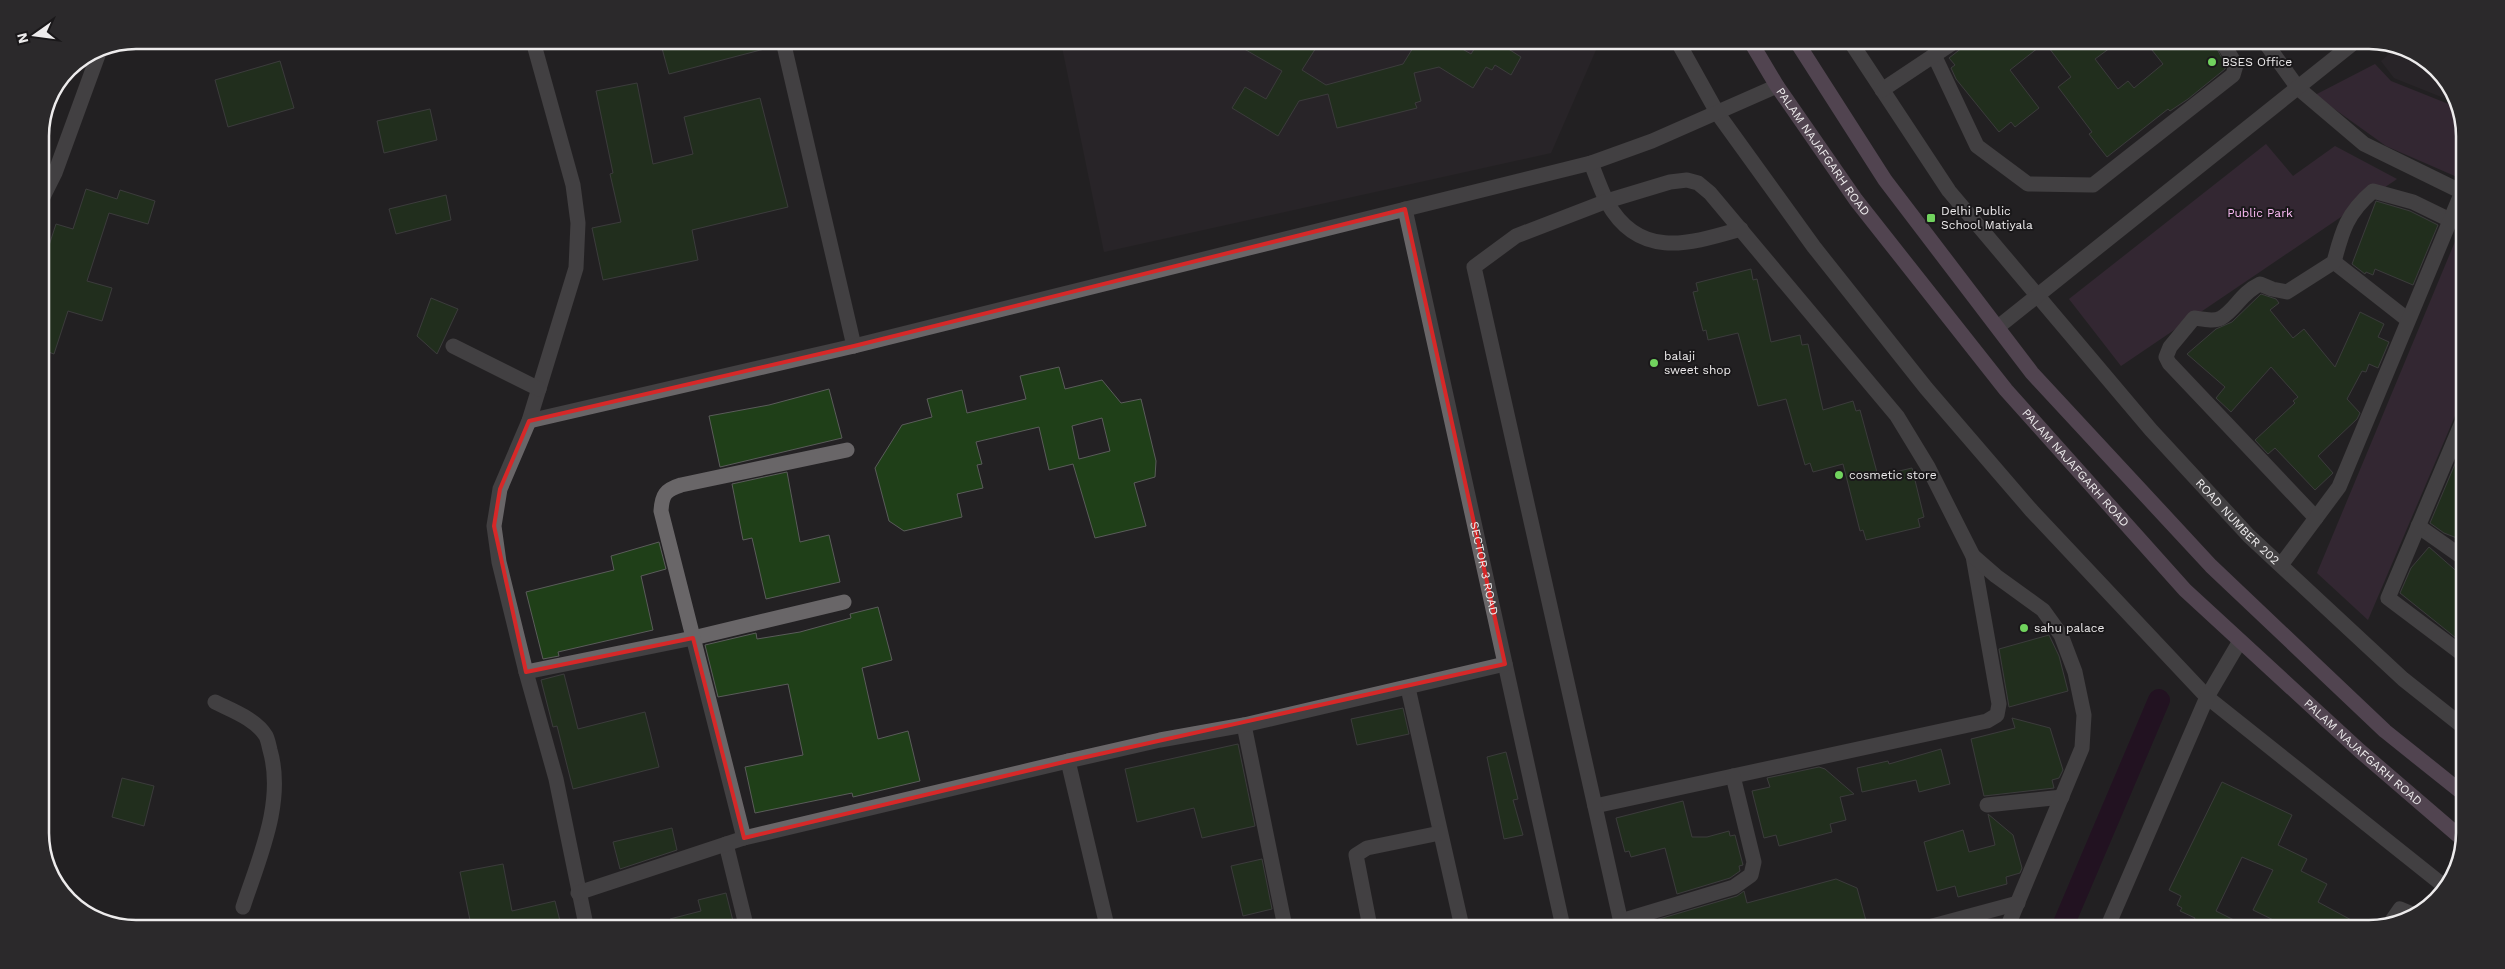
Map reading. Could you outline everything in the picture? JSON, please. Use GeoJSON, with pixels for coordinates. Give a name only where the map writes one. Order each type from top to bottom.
{"type":"FeatureCollection","features":[{"type":"Feature","properties":{"kind":"main road","name":"PALAM NAJAFGARH ROAD"},"geometry":{"type":"LineString","coordinates":[[1755,49],[1777,86],[1856,200],[2006,390],[2185,590],[2360,752],[2456,834]]}},
{"type":"Feature","properties":{"kind":"main road"},"geometry":{"type":"LineString","coordinates":[[1801,49],[1885,180],[2032,373],[2211,566],[2385,731],[2456,788]]}},
{"type":"Feature","properties":{"kind":"street"},"geometry":{"type":"LineString","coordinates":[[535,49],[572,185],[578,223],[576,268],[529,421],[500,489],[494,526],[499,562],[526,672],[556,779],[585,920]]}},
{"type":"Feature","properties":{"kind":"street"},"geometry":{"type":"LineString","coordinates":[[785,49],[854,346]]}},
{"type":"Feature","properties":{"kind":"street"},"geometry":{"type":"LineString","coordinates":[[1682,49],[1718,114],[1814,247],[1926,388],[2031,510],[2207,697],[2440,883]]}},
{"type":"Feature","properties":{"kind":"street","name":"ROAD NUMBER 202"},"geometry":{"type":"LineString","coordinates":[[1855,49],[1949,191],[2151,430],[2249,536],[2403,679],[2456,721]]}},
{"type":"Feature","properties":{"kind":"street"},"geometry":{"type":"LineString","coordinates":[[1882,90],[1943,49]]}},
{"type":"Feature","properties":{"kind":"street"},"geometry":{"type":"LineString","coordinates":[[1934,55],[1977,146],[2028,184],[2093,185],[2233,75],[2236,65],[2226,49]]}},
{"type":"Feature","properties":{"kind":"street"},"geometry":{"type":"LineString","coordinates":[[2270,49],[2298,88],[2364,144],[2456,189]]}},
{"type":"Feature","properties":{"kind":"street"},"geometry":{"type":"LineString","coordinates":[[1998,327],[2347,49]]}},
{"type":"Feature","properties":{"kind":"street"},"geometry":{"type":"LineString","coordinates":[[49,185],[97,58]]}},
{"type":"Feature","properties":{"kind":"street"},"geometry":{"type":"LineString","coordinates":[[529,421],[854,346],[1591,163],[1718,114],[1777,86]]}},
{"type":"Feature","properties":{"kind":"street"},"geometry":{"type":"LineString","coordinates":[[1591,163],[1607,202],[1633,234],[1652,242],[1675,244],[1700,241],[1741,229]]}},
{"type":"Feature","properties":{"kind":"street"},"geometry":{"type":"LineString","coordinates":[[1595,806],[1987,721],[1997,715],[2000,704],[1973,556],[1928,467],[1897,416],[1710,192],[1698,183],[1687,180],[1670,182],[1607,202],[1516,236],[1474,267],[1595,806],[1621,920]]}},
{"type":"Feature","properties":{"kind":"street"},"geometry":{"type":"LineString","coordinates":[[2316,518],[2166,358],[2170,346],[2194,318],[2207,320],[2221,318],[2248,289],[2260,284],[2287,292],[2334,262],[2342,231],[2351,212],[2373,191],[2413,202],[2450,220]]}},
{"type":"Feature","properties":{"kind":"street"},"geometry":{"type":"LineString","coordinates":[[2281,565],[2339,487],[2456,207]]}},
{"type":"Feature","properties":{"kind":"street","name":"SECTOR 3 ROAD"},"geometry":{"type":"LineString","coordinates":[[1405,209],[1561,920]]}},
{"type":"Feature","properties":{"kind":"street"},"geometry":{"type":"LineString","coordinates":[[2334,262],[2408,320]]}},
{"type":"Feature","properties":{"kind":"street"},"geometry":{"type":"LineString","coordinates":[[454,346],[539,389]]}},
{"type":"Feature","properties":{"kind":"street"},"geometry":{"type":"LineString","coordinates":[[2456,436],[2388,598],[2456,649]]}},
{"type":"Feature","properties":{"kind":"street"},"geometry":{"type":"LineString","coordinates":[[744,838],[661,511],[662,497],[669,488],[847,450]]}},
{"type":"Feature","properties":{"kind":"street"},"geometry":{"type":"LineString","coordinates":[[2418,526],[2456,553]]}},
{"type":"Feature","properties":{"kind":"street"},"geometry":{"type":"LineString","coordinates":[[1973,556],[1996,576],[2042,610],[2061,634],[2075,672],[2084,715],[2082,748],[2011,920]]}},
{"type":"Feature","properties":{"kind":"street"},"geometry":{"type":"LineString","coordinates":[[526,672],[693,638],[844,602]]}},
{"type":"Feature","properties":{"kind":"street"},"geometry":{"type":"LineString","coordinates":[[2110,920],[2207,697],[2240,641]]}},
{"type":"Feature","properties":{"kind":"street"},"geometry":{"type":"LineString","coordinates":[[578,892],[744,838],[1068,761],[1160,740],[1244,725],[1505,664]]}},
{"type":"Feature","properties":{"kind":"street"},"geometry":{"type":"LineString","coordinates":[[1408,688],[1460,920]]}},
{"type":"Feature","properties":{"kind":"street"},"geometry":{"type":"LineString","coordinates":[[215,702],[249,720],[266,736],[273,760],[275,784],[272,812],[243,907]]}},
{"type":"Feature","properties":{"kind":"street"},"geometry":{"type":"LineString","coordinates":[[1244,725],[1283,920]]}},
{"type":"Feature","properties":{"kind":"street"},"geometry":{"type":"LineString","coordinates":[[1068,761],[1105,920]]}},
{"type":"Feature","properties":{"kind":"street"},"geometry":{"type":"LineString","coordinates":[[1634,920],[1734,887],[1751,875],[1754,862],[1733,776]]}},
{"type":"Feature","properties":{"kind":"street"},"geometry":{"type":"LineString","coordinates":[[1987,805],[2062,797]]}},
{"type":"Feature","properties":{"kind":"street"},"geometry":{"type":"LineString","coordinates":[[1369,920],[1356,855],[1367,848],[1440,833]]}},
{"type":"Feature","properties":{"kind":"street"},"geometry":{"type":"LineString","coordinates":[[726,844],[745,920]]}},
{"type":"Feature","properties":{"kind":"street"},"geometry":{"type":"LineString","coordinates":[[1955,920],[2018,903]]}},
{"type":"Feature","properties":{"kind":"street"},"geometry":{"type":"LineString","coordinates":[[2395,917],[2400,909],[2406,912]]}},
{"type":"Feature","properties":{"kind":"highlighted area"},"geometry":{"type":"Polygon","coordinates":[[[1405,209],[1505,664],[1068,761],[744,838],[693,638],[526,672],[494,526],[500,489],[529,421],[854,346],[1405,209]]]}},
{"type":"Feature","properties":{"kind":"shaded area"},"geometry":{"type":"Polygon","coordinates":[[[1062,49],[1596,49],[1551,153],[1104,252],[1062,49]]]}},
{"type":"Feature","properties":{"kind":"shaded area"},"geometry":{"type":"Polygon","coordinates":[[[2392,52],[2408,58],[2431,74],[2449,100],[2394,78],[2381,61],[2392,52]]]}},
{"type":"Feature","properties":{"kind":"green space"},"geometry":{"type":"Polygon","coordinates":[[[2375,64],[2391,81],[2451,105],[2456,130],[2456,177],[2386,146],[2315,95],[2375,64]]]}},
{"type":"Feature","properties":{"kind":"green space","name":"Public Park"},"geometry":{"type":"Polygon","coordinates":[[[2266,144],[2293,176],[2335,146],[2397,179],[2121,366],[2069,299],[2266,144]]]}},
{"type":"Feature","properties":{"kind":"green space"},"geometry":{"type":"Polygon","coordinates":[[[2456,239],[2456,413],[2368,620],[2317,573],[2456,239]]]}},
{"type":"Feature","properties":{"kind":"building"},"geometry":{"type":"Polygon","coordinates":[[[662,49],[764,49],[669,74],[662,49]]]}},
{"type":"Feature","properties":{"kind":"building"},"geometry":{"type":"Polygon","coordinates":[[[1244,49],[1315,49],[1302,70],[1326,85],[1403,64],[1412,49],[1462,49],[1471,54],[1474,49],[1508,49],[1521,57],[1511,75],[1495,65],[1492,70],[1486,67],[1473,88],[1439,67],[1414,73],[1421,101],[1415,103],[1417,108],[1337,128],[1328,94],[1299,101],[1278,136],[1232,108],[1245,87],[1266,99],[1282,71],[1244,49]]]}},
{"type":"Feature","properties":{"kind":"building"},"geometry":{"type":"Polygon","coordinates":[[[1961,49],[2037,49],[2010,70],[2039,108],[2015,127],[2011,122],[1999,132],[1956,79],[1951,68],[1955,65],[1949,58],[1961,49]]]}},
{"type":"Feature","properties":{"kind":"building"},"geometry":{"type":"Polygon","coordinates":[[[2050,49],[2109,49],[2095,59],[2118,89],[2128,81],[2134,88],[2163,64],[2151,49],[2217,49],[2226,66],[2225,69],[2188,99],[2170,111],[2168,109],[2107,157],[2089,134],[2092,132],[2058,87],[2071,77],[2050,49]]]}},
{"type":"Feature","properties":{"kind":"building"},"geometry":{"type":"Polygon","coordinates":[[[280,61],[294,108],[228,127],[215,80],[280,61]]]}},
{"type":"Feature","properties":{"kind":"building"},"geometry":{"type":"Polygon","coordinates":[[[637,83],[653,164],[693,154],[684,117],[760,98],[788,207],[692,230],[698,260],[603,280],[592,228],[621,222],[610,174],[613,173],[596,91],[637,83]]]}},
{"type":"Feature","properties":{"kind":"building"},"geometry":{"type":"Polygon","coordinates":[[[430,109],[437,140],[384,153],[377,121],[430,109]]]}},
{"type":"Feature","properties":{"kind":"building"},"geometry":{"type":"Polygon","coordinates":[[[86,189],[117,199],[120,190],[155,201],[148,224],[109,213],[87,281],[112,288],[102,321],[68,311],[54,354],[49,352],[49,245],[56,224],[73,229],[86,189]]]}},
{"type":"Feature","properties":{"kind":"building"},"geometry":{"type":"Polygon","coordinates":[[[446,195],[451,220],[396,234],[389,209],[446,195]]]}},
{"type":"Feature","properties":{"kind":"building"},"geometry":{"type":"Polygon","coordinates":[[[2376,201],[2410,211],[2438,225],[2413,285],[2375,269],[2373,275],[2366,272],[2365,274],[2352,264],[2376,201]]]}},
{"type":"Feature","properties":{"kind":"building"},"geometry":{"type":"Polygon","coordinates":[[[1751,269],[1753,280],[1757,279],[1771,342],[1800,335],[1802,345],[1808,344],[1823,410],[1853,401],[1856,411],[1860,410],[1878,476],[1912,468],[1924,517],[1918,519],[1920,527],[1866,540],[1863,530],[1860,531],[1843,464],[1813,472],[1810,463],[1805,465],[1786,399],[1758,406],[1738,333],[1708,340],[1706,330],[1703,331],[1693,292],[1698,291],[1696,283],[1751,269]]]}},
{"type":"Feature","properties":{"kind":"building"},"geometry":{"type":"Polygon","coordinates":[[[2261,294],[2276,299],[2279,303],[2270,310],[2293,338],[2304,329],[2335,367],[2360,312],[2384,324],[2378,337],[2389,342],[2378,368],[2369,364],[2366,372],[2362,371],[2347,399],[2360,413],[2357,419],[2318,456],[2333,473],[2315,490],[2275,448],[2268,454],[2255,440],[2295,403],[2293,401],[2298,397],[2271,367],[2231,412],[2216,398],[2225,387],[2187,354],[2216,329],[2232,322],[2261,294]]]}},
{"type":"Feature","properties":{"kind":"building"},"geometry":{"type":"Polygon","coordinates":[[[431,298],[458,309],[437,354],[417,336],[431,298]]]}},
{"type":"Feature","properties":{"kind":"building"},"geometry":{"type":"Polygon","coordinates":[[[1059,367],[1065,389],[1102,380],[1121,403],[1141,399],[1156,461],[1155,477],[1134,483],[1146,526],[1095,538],[1073,464],[1049,470],[1039,427],[976,442],[982,464],[977,465],[983,488],[957,494],[962,517],[904,531],[889,521],[875,468],[902,425],[932,417],[927,399],[962,390],[967,413],[1026,399],[1020,376],[1059,367]],[[1102,418],[1072,426],[1079,459],[1110,451],[1102,418]]]}},
{"type":"Feature","properties":{"kind":"building"},"geometry":{"type":"Polygon","coordinates":[[[829,389],[842,438],[720,467],[709,416],[769,405],[829,389]]]}},
{"type":"Feature","properties":{"kind":"building"},"geometry":{"type":"Polygon","coordinates":[[[2456,462],[2456,538],[2444,533],[2430,523],[2456,462]]]}},
{"type":"Feature","properties":{"kind":"building"},"geometry":{"type":"Polygon","coordinates":[[[787,472],[800,542],[829,535],[840,582],[766,599],[752,538],[743,540],[732,484],[787,472]]]}},
{"type":"Feature","properties":{"kind":"building"},"geometry":{"type":"Polygon","coordinates":[[[659,542],[666,569],[641,576],[653,630],[558,652],[559,656],[543,659],[526,592],[614,570],[611,556],[659,542]]]}},
{"type":"Feature","properties":{"kind":"building"},"geometry":{"type":"Polygon","coordinates":[[[2429,547],[2456,571],[2456,638],[2400,593],[2411,568],[2429,547]]]}},
{"type":"Feature","properties":{"kind":"building"},"geometry":{"type":"Polygon","coordinates":[[[878,607],[892,660],[862,668],[878,739],[908,731],[920,781],[853,797],[852,793],[755,813],[745,767],[803,755],[788,684],[718,697],[705,645],[756,633],[757,639],[800,632],[851,618],[850,614],[878,607]]]}},
{"type":"Feature","properties":{"kind":"building"},"geometry":{"type":"Polygon","coordinates":[[[2049,635],[2059,656],[2068,691],[2009,707],[1999,649],[2049,635]]]}},
{"type":"Feature","properties":{"kind":"building"},"geometry":{"type":"Polygon","coordinates":[[[564,674],[578,729],[645,712],[659,767],[573,789],[557,726],[553,727],[541,680],[564,674]]]}},
{"type":"Feature","properties":{"kind":"building"},"geometry":{"type":"Polygon","coordinates":[[[1403,708],[1409,734],[1357,745],[1351,719],[1403,708]]]}},
{"type":"Feature","properties":{"kind":"building"},"geometry":{"type":"Polygon","coordinates":[[[2012,718],[2050,728],[2063,770],[2059,778],[2052,780],[2054,788],[1984,796],[1971,739],[2015,728],[2012,718]]]}},
{"type":"Feature","properties":{"kind":"building"},"geometry":{"type":"Polygon","coordinates":[[[1238,744],[1255,826],[1202,838],[1194,808],[1137,822],[1125,769],[1238,744]]]}},
{"type":"Feature","properties":{"kind":"building"},"geometry":{"type":"Polygon","coordinates":[[[1941,749],[1950,784],[1919,792],[1916,780],[1862,792],[1857,768],[1888,761],[1889,764],[1941,749]]]}},
{"type":"Feature","properties":{"kind":"building"},"geometry":{"type":"Polygon","coordinates":[[[1506,752],[1518,799],[1513,800],[1523,835],[1504,839],[1487,757],[1506,752]]]}},
{"type":"Feature","properties":{"kind":"building"},"geometry":{"type":"Polygon","coordinates":[[[1819,767],[1825,769],[1854,794],[1840,797],[1846,820],[1830,824],[1832,832],[1779,846],[1776,835],[1764,838],[1752,791],[1770,787],[1767,778],[1819,767]]]}},
{"type":"Feature","properties":{"kind":"building"},"geometry":{"type":"Polygon","coordinates":[[[122,778],[154,786],[144,826],[112,817],[122,778]]]}},
{"type":"Feature","properties":{"kind":"building"},"geometry":{"type":"Polygon","coordinates":[[[2222,782],[2292,815],[2278,845],[2307,859],[2301,871],[2327,884],[2318,902],[2351,920],[2274,920],[2253,910],[2273,870],[2242,857],[2216,911],[2234,920],[2194,920],[2195,918],[2180,911],[2182,908],[2177,905],[2181,896],[2169,890],[2222,782]]]}},
{"type":"Feature","properties":{"kind":"building"},"geometry":{"type":"Polygon","coordinates":[[[1683,801],[1692,837],[1707,837],[1729,831],[1730,836],[1735,835],[1743,865],[1739,866],[1740,871],[1730,878],[1677,894],[1665,848],[1631,857],[1629,851],[1625,852],[1616,818],[1683,801]]]}},
{"type":"Feature","properties":{"kind":"building"},"geometry":{"type":"Polygon","coordinates":[[[1988,814],[2013,835],[2022,868],[2020,873],[2006,877],[2007,884],[1958,897],[1955,886],[1937,891],[1924,842],[1963,830],[1969,852],[1995,845],[1988,814]]]}},
{"type":"Feature","properties":{"kind":"building"},"geometry":{"type":"Polygon","coordinates":[[[672,828],[677,850],[620,869],[613,842],[672,828]]]}},
{"type":"Feature","properties":{"kind":"building"},"geometry":{"type":"Polygon","coordinates":[[[1262,859],[1272,909],[1243,916],[1231,866],[1262,859]]]}},
{"type":"Feature","properties":{"kind":"building"},"geometry":{"type":"Polygon","coordinates":[[[503,864],[512,911],[555,901],[560,920],[470,920],[460,872],[503,864]]]}},
{"type":"Feature","properties":{"kind":"building"},"geometry":{"type":"Polygon","coordinates":[[[1836,879],[1857,888],[1866,920],[1656,920],[1737,896],[1744,891],[1747,903],[1836,879]]]}},
{"type":"Feature","properties":{"kind":"building"},"geometry":{"type":"Polygon","coordinates":[[[726,893],[733,920],[670,920],[701,911],[698,900],[726,893]]]}},
{"type":"Feature","properties":{"kind":"waterway"},"geometry":{"type":"LineString","coordinates":[[2065,920],[2159,700]]}},
{"type":"Feature","properties":{"kind":"place","name":"BSES Office"},"geometry":{"type":"Point","coordinates":[2212,62]}},
{"type":"Feature","properties":{"kind":"place","name":"Delhi Public School Matiyala"},"geometry":{"type":"Point","coordinates":[1931,218]}},
{"type":"Feature","properties":{"kind":"place","name":"balaji sweet shop"},"geometry":{"type":"Point","coordinates":[1654,363]}},
{"type":"Feature","properties":{"kind":"place","name":"cosmetic store"},"geometry":{"type":"Point","coordinates":[1839,475]}},
{"type":"Feature","properties":{"kind":"place","name":"sahu palace"},"geometry":{"type":"Point","coordinates":[2024,628]}}]}
